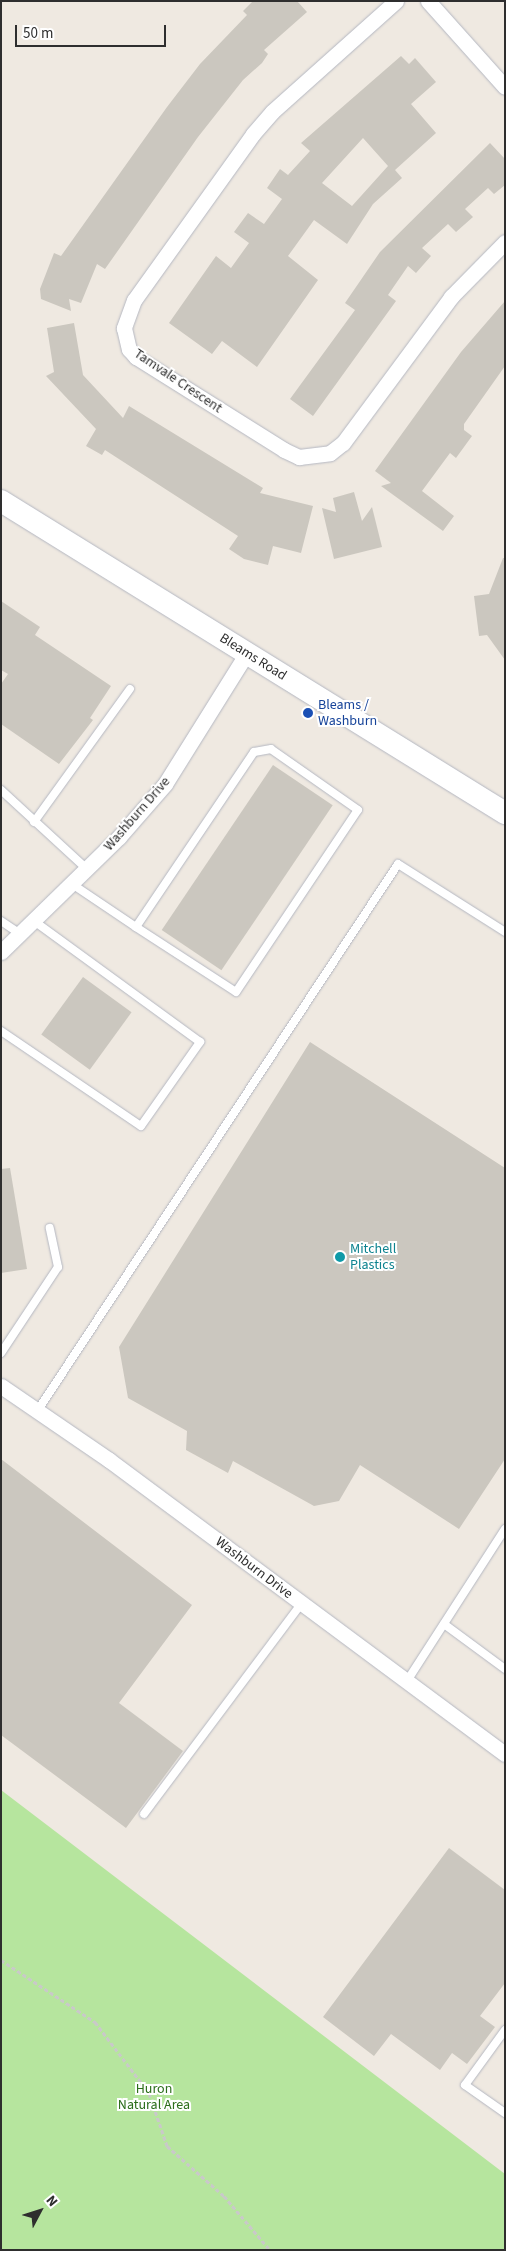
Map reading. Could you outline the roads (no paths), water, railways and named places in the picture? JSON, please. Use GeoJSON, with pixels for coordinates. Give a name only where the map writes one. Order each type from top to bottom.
{"type":"FeatureCollection","features":[{"type":"Feature","properties":{"kind":"main road","name":"Bleams Road"},"geometry":{"type":"LineString","coordinates":[[1,501],[505,813]]}},
{"type":"Feature","properties":{"kind":"street","name":"Tamvale Crescent"},"geometry":{"type":"LineString","coordinates":[[396,1],[284,101],[253,134],[134,300],[124,328],[130,349],[284,450],[299,457],[330,454],[343,443],[451,297],[505,242]]}},
{"type":"Feature","properties":{"kind":"street"},"geometry":{"type":"LineString","coordinates":[[428,1],[505,87]]}},
{"type":"Feature","properties":{"kind":"street","name":"Washburn Drive"},"geometry":{"type":"LineString","coordinates":[[1,952],[72,884],[165,784],[247,653]]}},
{"type":"Feature","properties":{"kind":"street","name":"Washburn Drive"},"geometry":{"type":"LineString","coordinates":[[3,1390],[38,1410],[505,1754]]}},
{"type":"Feature","properties":{"kind":"lane"},"geometry":{"type":"LineString","coordinates":[[34,822],[130,689]]}},
{"type":"Feature","properties":{"kind":"lane"},"geometry":{"type":"LineString","coordinates":[[72,884],[236,992],[358,810],[271,749],[254,752],[136,926]]}},
{"type":"Feature","properties":{"kind":"lane"},"geometry":{"type":"LineString","coordinates":[[1,790],[34,822],[87,868]]}},
{"type":"Feature","properties":{"kind":"lane"},"geometry":{"type":"LineString","coordinates":[[38,1410],[398,864],[505,932]]}},
{"type":"Feature","properties":{"kind":"lane"},"geometry":{"type":"LineString","coordinates":[[1,921],[20,934]]}},
{"type":"Feature","properties":{"kind":"lane"},"geometry":{"type":"LineString","coordinates":[[1,1031],[142,1126],[200,1042],[34,921]]}},
{"type":"Feature","properties":{"kind":"lane"},"geometry":{"type":"LineString","coordinates":[[1,1353],[58,1267],[50,1228]]}},
{"type":"Feature","properties":{"kind":"lane"},"geometry":{"type":"LineString","coordinates":[[406,1681],[505,1529]]}},
{"type":"Feature","properties":{"kind":"lane"},"geometry":{"type":"LineString","coordinates":[[144,1814],[302,1603]]}},
{"type":"Feature","properties":{"kind":"lane"},"geometry":{"type":"LineString","coordinates":[[444,1624],[505,1669]]}},
{"type":"Feature","properties":{"kind":"lane"},"geometry":{"type":"LineString","coordinates":[[505,2030],[465,2085],[505,2113]]}},
{"type":"Feature","properties":{"kind":"place","name":"Bleams / Washburn"},"geometry":{"type":"Point","coordinates":[308,713]}},
{"type":"Feature","properties":{"kind":"place","name":"Mitchell Plastics"},"geometry":{"type":"Point","coordinates":[340,1257]}},
{"type":"Feature","properties":{"kind":"park label","name":"Huron Natural Area"},"geometry":{"type":"Point","coordinates":[154,2098]}}]}
